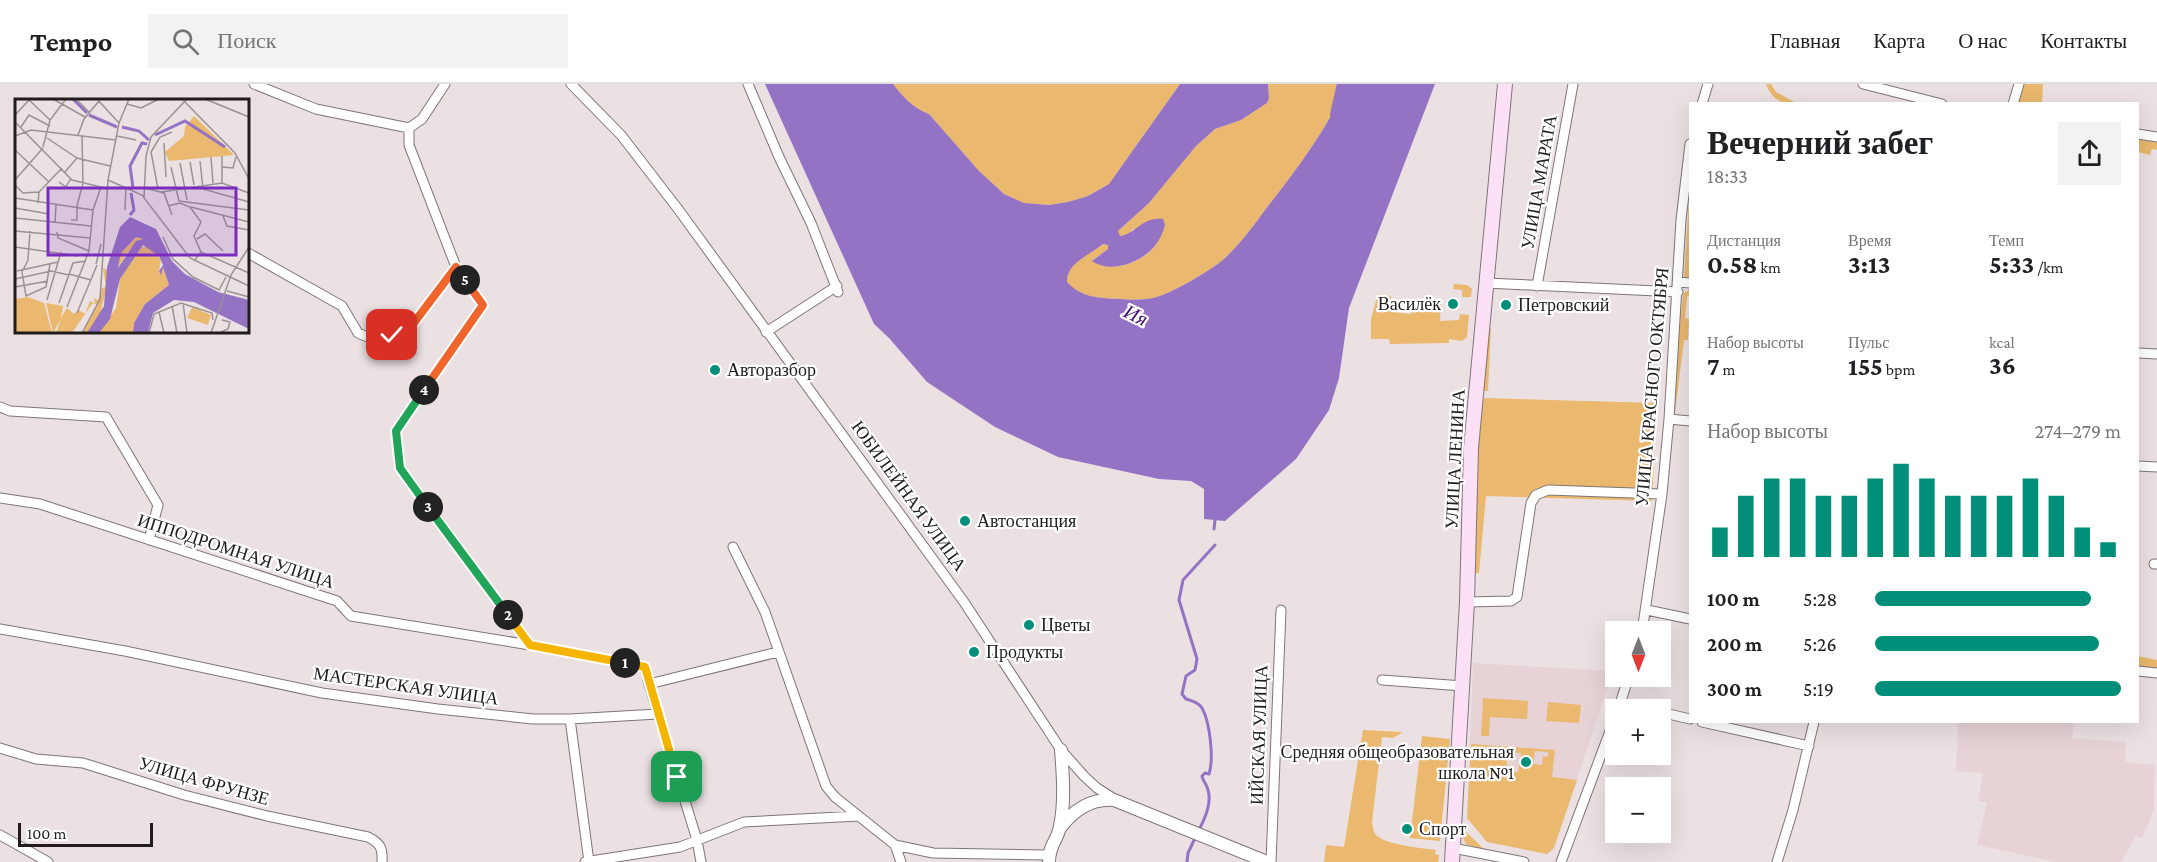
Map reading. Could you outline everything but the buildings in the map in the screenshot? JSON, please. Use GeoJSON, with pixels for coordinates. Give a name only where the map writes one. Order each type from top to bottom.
{"type":"FeatureCollection","features":[{"type":"Feature","properties":{"kind":"main road","name":"УЛИЦА ЛЕНИНА"},"geometry":{"type":"LineString","coordinates":[[1453,849],[1467,602],[1471,448],[1505,84]]}},
{"type":"Feature","properties":{"kind":"street"},"geometry":{"type":"LineString","coordinates":[[254,84],[316,110],[409,128],[422,119],[445,84]]}},
{"type":"Feature","properties":{"kind":"street","name":"ЮБИЛЕЙНАЯ УЛИЦА"},"geometry":{"type":"LineString","coordinates":[[571,84],[638,156],[964,602],[1061,750],[1083,776],[1121,802],[1269,862]]}},
{"type":"Feature","properties":{"kind":"street"},"geometry":{"type":"LineString","coordinates":[[748,84],[779,157],[811,223],[838,289],[766,332]]}},
{"type":"Feature","properties":{"kind":"street","name":"УЛИЦА МАРАТА"},"geometry":{"type":"LineString","coordinates":[[1537,286],[1574,84]]}},
{"type":"Feature","properties":{"kind":"street"},"geometry":{"type":"LineString","coordinates":[[1702,102],[1707,84]]}},
{"type":"Feature","properties":{"kind":"street"},"geometry":{"type":"LineString","coordinates":[[1863,84],[1934,102]]}},
{"type":"Feature","properties":{"kind":"street"},"geometry":{"type":"LineString","coordinates":[[2014,102],[2019,84]]}},
{"type":"Feature","properties":{"kind":"street"},"geometry":{"type":"LineString","coordinates":[[409,128],[409,145],[456,267],[483,305],[396,431],[400,468],[530,645]]}},
{"type":"Feature","properties":{"kind":"street"},"geometry":{"type":"LineString","coordinates":[[2139,134],[2157,136]]}},
{"type":"Feature","properties":{"kind":"street","name":"УЛИЦА КРАСНОГО ОКТЯБРЯ"},"geometry":{"type":"LineString","coordinates":[[1644,621],[1662,494],[1678,287],[1680,220],[1689,152]]}},
{"type":"Feature","properties":{"kind":"street"},"geometry":{"type":"LineString","coordinates":[[249,254],[342,306],[358,333],[370,338],[382,339],[413,324],[456,267]]}},
{"type":"Feature","properties":{"kind":"street"},"geometry":{"type":"LineString","coordinates":[[1486,283],[1537,286],[1678,287],[1689,283]]}},
{"type":"Feature","properties":{"kind":"street"},"geometry":{"type":"LineString","coordinates":[[2139,353],[2157,354]]}},
{"type":"Feature","properties":{"kind":"street"},"geometry":{"type":"LineString","coordinates":[[0,407],[10,411],[106,417],[158,505],[149,540]]}},
{"type":"Feature","properties":{"kind":"street"},"geometry":{"type":"LineString","coordinates":[[1669,419],[1689,421]]}},
{"type":"Feature","properties":{"kind":"street"},"geometry":{"type":"LineString","coordinates":[[2139,466],[2157,468]]}},
{"type":"Feature","properties":{"kind":"street"},"geometry":{"type":"LineString","coordinates":[[1467,602],[1511,602],[1517,597],[1531,503],[1536,495],[1548,490],[1662,494]]}},
{"type":"Feature","properties":{"kind":"street","name":"ИППОДРОМНАЯ УЛИЦА"},"geometry":{"type":"LineString","coordinates":[[0,498],[40,504],[337,601],[351,616],[530,645],[645,667],[649,684]]}},
{"type":"Feature","properties":{"kind":"street"},"geometry":{"type":"LineString","coordinates":[[733,547],[765,612],[826,786],[835,797],[895,845],[933,853],[1049,858],[1051,844],[1060,828],[1076,812],[1094,801],[1107,799],[1121,802]]}},
{"type":"Feature","properties":{"kind":"street","name":"ИЙСКАЯ УЛИЦА"},"geometry":{"type":"LineString","coordinates":[[1269,862],[1281,610]]}},
{"type":"Feature","properties":{"kind":"street"},"geometry":{"type":"LineString","coordinates":[[1647,610],[1689,620]]}},
{"type":"Feature","properties":{"kind":"street","name":"МАСТЕРСКАЯ УЛИЦА"},"geometry":{"type":"LineString","coordinates":[[0,629],[125,651],[322,693],[523,718],[570,719],[658,714]]}},
{"type":"Feature","properties":{"kind":"street"},"geometry":{"type":"LineString","coordinates":[[701,862],[697,840],[649,684],[778,652]]}},
{"type":"Feature","properties":{"kind":"street"},"geometry":{"type":"LineString","coordinates":[[2139,671],[2157,673]]}},
{"type":"Feature","properties":{"kind":"street"},"geometry":{"type":"LineString","coordinates":[[1382,680],[1463,686]]}},
{"type":"Feature","properties":{"kind":"street"},"geometry":{"type":"LineString","coordinates":[[1671,715],[1689,719]]}},
{"type":"Feature","properties":{"kind":"street"},"geometry":{"type":"LineString","coordinates":[[570,719],[588,862],[680,847],[744,822],[859,816]]}},
{"type":"Feature","properties":{"kind":"street"},"geometry":{"type":"LineString","coordinates":[[1706,723],[1809,746]]}},
{"type":"Feature","properties":{"kind":"street"},"geometry":{"type":"LineString","coordinates":[[1777,862],[1793,810],[1814,723]]}},
{"type":"Feature","properties":{"kind":"street"},"geometry":{"type":"LineString","coordinates":[[1561,862],[1605,744]]}},
{"type":"Feature","properties":{"kind":"street","name":"УЛИЦА ФРУНЗЕ"},"geometry":{"type":"LineString","coordinates":[[0,748],[36,759],[83,763],[205,800],[267,816],[368,837],[379,843],[383,850],[382,862]]}},
{"type":"Feature","properties":{"kind":"street"},"geometry":{"type":"LineString","coordinates":[[1060,828],[1063,776],[1061,750]]}},
{"type":"Feature","properties":{"kind":"street"},"geometry":{"type":"LineString","coordinates":[[0,834],[48,862]]}},
{"type":"Feature","properties":{"kind":"street"},"geometry":{"type":"LineString","coordinates":[[895,845],[901,862]]}},
{"type":"Feature","properties":{"kind":"street"},"geometry":{"type":"LineString","coordinates":[[1453,849],[1469,850],[1483,858],[1524,862]]}},
{"type":"Feature","properties":{"kind":"shaded area"},"geometry":{"type":"Polygon","coordinates":[[[893,84],[1180,84],[1109,184],[1088,196],[1049,205],[1024,203],[1004,194],[979,171],[929,114],[909,102],[893,84]]]}},
{"type":"Feature","properties":{"kind":"shaded area"},"geometry":{"type":"Polygon","coordinates":[[[1268,84],[1348,84],[1331,116],[1301,162],[1248,233],[1224,259],[1180,287],[1149,299],[1129,300],[1091,296],[1078,291],[1066,282],[1067,275],[1074,264],[1103,244],[1108,245],[1108,249],[1093,260],[1108,266],[1126,265],[1150,252],[1162,233],[1133,229],[1128,235],[1119,236],[1118,231],[1149,203],[1196,146],[1215,129],[1241,120],[1267,103],[1268,84]]]}},
{"type":"Feature","properties":{"kind":"shaded area"},"geometry":{"type":"Polygon","coordinates":[[[1766,84],[1771,84],[1776,92],[1794,102],[1783,102],[1771,93],[1766,84]]]}},
{"type":"Feature","properties":{"kind":"shaded area"},"geometry":{"type":"Polygon","coordinates":[[[2022,84],[2043,84],[2042,102],[2017,102],[2022,84]]]}},
{"type":"Feature","properties":{"kind":"shaded area"},"geometry":{"type":"Polygon","coordinates":[[[2139,139],[2157,142],[2157,150],[2152,149],[2150,155],[2139,152],[2139,139]]]}},
{"type":"Feature","properties":{"kind":"shaded area"},"geometry":{"type":"Polygon","coordinates":[[[1689,200],[1689,278],[1684,277],[1689,200]]]}},
{"type":"Feature","properties":{"kind":"shaded area"},"geometry":{"type":"Polygon","coordinates":[[[1454,284],[1467,285],[1472,289],[1471,297],[1462,297],[1462,290],[1453,289],[1454,284]]]}},
{"type":"Feature","properties":{"kind":"shaded area"},"geometry":{"type":"Polygon","coordinates":[[[1689,290],[1685,318],[1689,319],[1688,340],[1684,340],[1675,413],[1672,413],[1683,294],[1689,290]]]}},
{"type":"Feature","properties":{"kind":"shaded area"},"geometry":{"type":"Polygon","coordinates":[[[1378,294],[1391,296],[1394,300],[1393,312],[1411,314],[1413,301],[1441,303],[1440,321],[1459,320],[1460,314],[1469,315],[1467,337],[1462,341],[1449,339],[1449,343],[1390,344],[1389,339],[1371,339],[1371,319],[1378,294]]]}},
{"type":"Feature","properties":{"kind":"shaded area"},"geometry":{"type":"Polygon","coordinates":[[[1487,329],[1491,329],[1488,391],[1482,391],[1487,329]]]}},
{"type":"Feature","properties":{"kind":"shaded area"},"geometry":{"type":"Polygon","coordinates":[[[1485,398],[1657,403],[1652,501],[1486,496],[1479,573],[1472,573],[1480,403],[1485,398]]]}},
{"type":"Feature","properties":{"kind":"shaded area"},"geometry":{"type":"Polygon","coordinates":[[[2139,656],[2157,660],[2157,669],[2139,666],[2139,656]]]}},
{"type":"Feature","properties":{"kind":"shaded area","name":"Средняя общеобразовательная школа №1"},"geometry":{"type":"Polygon","coordinates":[[[1473,663],[1605,671],[1605,687],[1608,687],[1554,848],[1547,854],[1487,842],[1467,818],[1473,663]]]}},
{"type":"Feature","properties":{"kind":"shaded area"},"geometry":{"type":"Polygon","coordinates":[[[1483,698],[1528,701],[1527,719],[1490,717],[1489,736],[1481,736],[1483,698]]]}},
{"type":"Feature","properties":{"kind":"shaded area"},"geometry":{"type":"Polygon","coordinates":[[[1548,702],[1581,705],[1579,723],[1546,721],[1548,702]]]}},
{"type":"Feature","properties":{"kind":"shaded area"},"geometry":{"type":"Polygon","coordinates":[[[1958,723],[2074,723],[2072,738],[2126,742],[2125,762],[2155,765],[2154,810],[2142,838],[2136,836],[2121,862],[2056,862],[1977,845],[1987,802],[1978,801],[1983,773],[1956,771],[1958,723]]]}},
{"type":"Feature","properties":{"kind":"shaded area"},"geometry":{"type":"Polygon","coordinates":[[[1363,730],[1403,732],[1393,738],[1382,737],[1372,822],[1375,833],[1389,842],[1436,850],[1435,854],[1439,855],[1438,862],[1324,862],[1326,845],[1344,847],[1363,730]]]}},
{"type":"Feature","properties":{"kind":"shaded area"},"geometry":{"type":"Polygon","coordinates":[[[1422,736],[1450,739],[1440,841],[1410,838],[1422,736]]]}},
{"type":"Feature","properties":{"kind":"shaded area"},"geometry":{"type":"Polygon","coordinates":[[[1471,744],[1555,750],[1552,777],[1577,780],[1554,848],[1547,854],[1487,842],[1467,818],[1471,744]],[[1484,750],[1484,759],[1501,760],[1501,751],[1484,750]],[[1535,751],[1533,764],[1542,765],[1543,756],[1548,757],[1548,752],[1535,751]],[[1508,752],[1506,771],[1518,772],[1521,753],[1508,752]]]}},
{"type":"Feature","properties":{"kind":"shaded area"},"geometry":{"type":"Polygon","coordinates":[[[1463,829],[1485,850],[1466,844],[1462,836],[1463,829]]]}},
{"type":"Feature","properties":{"kind":"water"},"geometry":{"type":"Polygon","coordinates":[[[765,84],[893,84],[909,102],[929,114],[979,171],[1004,194],[1024,203],[1049,205],[1088,196],[1109,184],[1180,84],[1268,84],[1267,103],[1241,120],[1215,129],[1196,146],[1149,203],[1118,231],[1120,236],[1126,235],[1150,220],[1163,219],[1165,225],[1162,234],[1148,253],[1133,262],[1107,267],[1092,261],[1108,249],[1108,245],[1103,244],[1070,270],[1067,282],[1085,294],[1133,300],[1153,298],[1170,292],[1210,270],[1230,253],[1301,162],[1331,116],[1348,84],[1435,84],[1349,308],[1339,378],[1329,410],[1296,459],[1225,521],[1204,519],[1204,489],[1191,481],[1159,479],[1058,457],[995,427],[927,382],[874,324],[765,84]]]}},
{"type":"Feature","properties":{"kind":"waterway","name":"Ия"},"geometry":{"type":"LineString","coordinates":[[1338,115],[1345,84]]}},
{"type":"Feature","properties":{"kind":"waterway"},"geometry":{"type":"LineString","coordinates":[[1214,529],[1215,520]]}},
{"type":"Feature","properties":{"kind":"waterway"},"geometry":{"type":"LineString","coordinates":[[1199,830],[1208,805],[1208,790],[1202,776],[1205,773],[1209,774],[1210,741],[1202,708],[1197,703],[1186,699],[1182,694],[1186,676],[1195,670],[1197,659],[1179,600],[1183,580],[1215,545]]}},
{"type":"Feature","properties":{"kind":"waterway"},"geometry":{"type":"LineString","coordinates":[[1187,862],[1188,853],[1196,836]]}},
{"type":"Feature","properties":{"kind":"place","name":"Василёк"},"geometry":{"type":"Point","coordinates":[1453,304]}},
{"type":"Feature","properties":{"kind":"place","name":"Петровский"},"geometry":{"type":"Point","coordinates":[1506,305]}},
{"type":"Feature","properties":{"kind":"place","name":"Авторазбор"},"geometry":{"type":"Point","coordinates":[715,370]}},
{"type":"Feature","properties":{"kind":"place","name":"Автостанция"},"geometry":{"type":"Point","coordinates":[965,521]}},
{"type":"Feature","properties":{"kind":"place","name":"Цветы"},"geometry":{"type":"Point","coordinates":[1029,625]}},
{"type":"Feature","properties":{"kind":"place","name":"Продукты"},"geometry":{"type":"Point","coordinates":[974,652]}},
{"type":"Feature","properties":{"kind":"place","name":"Средняя общеобразовательная школа №1"},"geometry":{"type":"Point","coordinates":[1526,762]}},
{"type":"Feature","properties":{"kind":"place","name":"Спорт"},"geometry":{"type":"Point","coordinates":[1407,829]}},
{"type":"Feature","properties":{"kind":"route"},"geometry":{"type":"LineString","coordinates":[[392,335],[413,324],[456,267],[483,305],[396,431],[400,468],[530,645],[645,667],[677,777]]}}]}
